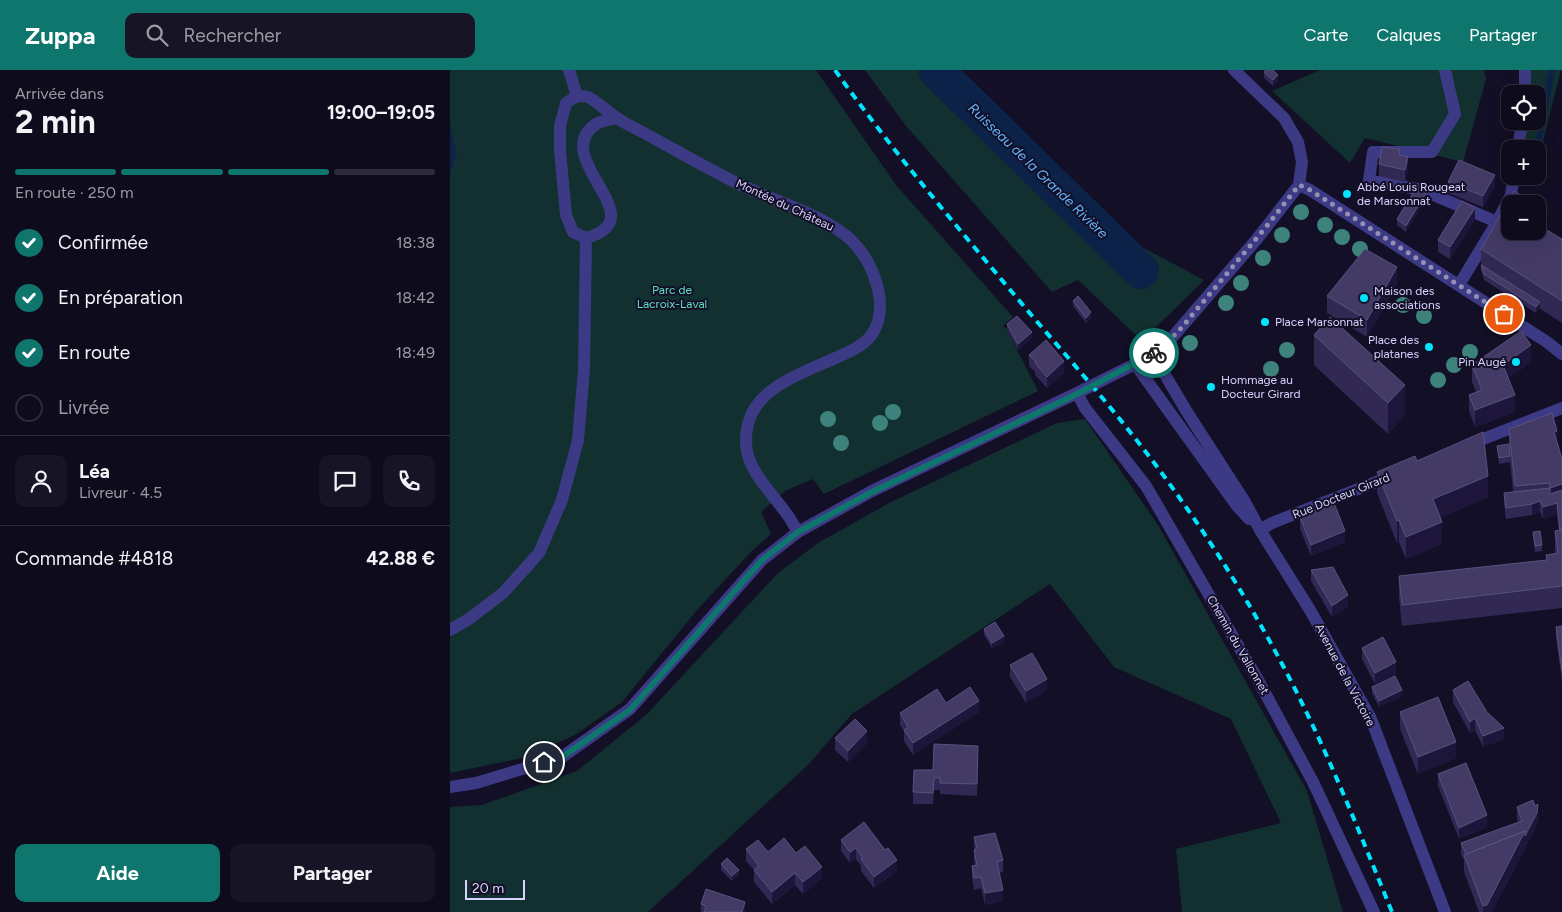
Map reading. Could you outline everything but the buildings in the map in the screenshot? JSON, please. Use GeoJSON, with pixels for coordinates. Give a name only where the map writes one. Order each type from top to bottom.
{"type":"FeatureCollection","features":[{"type":"Feature","properties":{"kind":"street"},"geometry":{"type":"LineString","coordinates":[[569,70],[577,96],[566,103],[560,126],[560,151],[566,215],[573,232],[586,238],[598,235],[609,227],[612,215],[609,203],[587,164],[584,145],[588,133],[597,124],[615,118]]}},
{"type":"Feature","properties":{"kind":"street"},"geometry":{"type":"LineString","coordinates":[[450,787],[476,783],[562,757],[630,710],[762,560],[798,532],[872,492],[1077,394],[1156,352],[1182,327],[1299,185],[1302,162],[1298,142],[1284,118],[1234,70]]}},
{"type":"Feature","properties":{"kind":"street"},"geometry":{"type":"LineString","coordinates":[[1445,70],[1455,114],[1432,152],[1374,152],[1369,180],[1422,190],[1497,222]]}},
{"type":"Feature","properties":{"kind":"street"},"geometry":{"type":"LineString","coordinates":[[1525,70],[1525,85]]}},
{"type":"Feature","properties":{"kind":"street","name":"Montée du Château"},"geometry":{"type":"LineString","coordinates":[[577,96],[589,98],[615,118],[740,184],[840,231],[853,242],[867,262],[874,276],[880,308],[879,319],[873,333],[864,342],[848,352],[776,386],[762,396],[754,408],[748,423],[747,453],[752,466],[757,476],[787,513],[798,532]]}},
{"type":"Feature","properties":{"kind":"street"},"geometry":{"type":"LineString","coordinates":[[1299,185],[1310,190],[1459,285],[1547,342],[1562,354]]}},
{"type":"Feature","properties":{"kind":"street"},"geometry":{"type":"LineString","coordinates":[[1459,285],[1497,222],[1511,195],[1513,185]]}},
{"type":"Feature","properties":{"kind":"street"},"geometry":{"type":"LineString","coordinates":[[450,630],[469,619],[503,593],[540,553],[562,500],[578,440],[584,379],[586,238]]}},
{"type":"Feature","properties":{"kind":"street","name":"Avenue de la Victoire"},"geometry":{"type":"LineString","coordinates":[[1156,352],[1164,372],[1186,412],[1245,502],[1260,530],[1310,610],[1371,720],[1445,912]]}},
{"type":"Feature","properties":{"kind":"street","name":"Avenue de la Victoire"},"geometry":{"type":"LineString","coordinates":[[1135,364],[1237,506],[1260,530]]}},
{"type":"Feature","properties":{"kind":"street","name":"Chemin du Vallonnet"},"geometry":{"type":"LineString","coordinates":[[1077,394],[1085,408],[1146,486],[1218,611],[1313,782],[1374,912]]}},
{"type":"Feature","properties":{"kind":"street"},"geometry":{"type":"LineString","coordinates":[[1453,451],[1562,408]]}},
{"type":"Feature","properties":{"kind":"street","name":"Rue Docteur Girard"},"geometry":{"type":"LineString","coordinates":[[1260,530],[1272,523],[1399,472]]}},
{"type":"Feature","properties":{"kind":"green space","name":"Parc de Lacroix-Laval"},"geometry":{"type":"Polygon","coordinates":[[[450,70],[816,70],[896,185],[1013,317],[1003,326],[1007,330],[1038,391],[824,494],[813,479],[785,491],[761,512],[771,534],[750,553],[697,610],[622,702],[575,735],[522,758],[450,773],[450,70]]]}},
{"type":"Feature","properties":{"kind":"green space"},"geometry":{"type":"Polygon","coordinates":[[[865,70],[946,70],[1106,228],[1204,280],[1142,341],[1078,280],[1052,292],[906,126],[865,70]]]}},
{"type":"Feature","properties":{"kind":"green space"},"geometry":{"type":"Polygon","coordinates":[[[1320,70],[1484,70],[1486,79],[1463,162],[1365,138],[1350,163],[1272,91],[1320,70]]]}},
{"type":"Feature","properties":{"kind":"green space"},"geometry":{"type":"Polygon","coordinates":[[[1529,70],[1561,70],[1546,129],[1546,85],[1528,85],[1529,70]]]}},
{"type":"Feature","properties":{"kind":"green space"},"geometry":{"type":"Polygon","coordinates":[[[1523,130],[1546,130],[1543,140],[1521,140],[1523,130]]]}},
{"type":"Feature","properties":{"kind":"green space"},"geometry":{"type":"Polygon","coordinates":[[[1085,419],[1158,525],[1307,791],[1343,912],[1182,912],[1176,849],[1281,823],[1231,719],[1114,667],[1050,584],[852,714],[808,765],[648,912],[450,912],[450,807],[482,805],[577,771],[647,714],[778,573],[818,543],[889,503],[1057,423],[1085,419]]]}},
{"type":"Feature","properties":{"kind":"water"},"geometry":{"type":"Polygon","coordinates":[[[450,123],[457,158],[453,159],[454,166],[450,171],[450,123]]]}},
{"type":"Feature","properties":{"kind":"waterway","name":"Ruisseau de la Grande Rivière"},"geometry":{"type":"LineString","coordinates":[[936,70],[1141,271]]}},
{"type":"Feature","properties":{"kind":"waterway"},"geometry":{"type":"LineString","coordinates":[[1539,140],[1552,70]]}},
{"type":"Feature","properties":{"kind":"railway"},"geometry":{"type":"LineString","coordinates":[[835,70],[931,195],[1128,429],[1197,522],[1241,591],[1294,687],[1321,742],[1392,912]]}},
{"type":"Feature","properties":{"kind":"way so far"},"geometry":{"type":"LineString","coordinates":[[1154,353],[1182,327],[1299,185],[1310,190],[1504,314]]}},
{"type":"Feature","properties":{"kind":"place","name":"Abbé Louis Rougeat de Marsonnat"},"geometry":{"type":"Point","coordinates":[1347,194]}},
{"type":"Feature","properties":{"kind":"place","name":"Maison des associations"},"geometry":{"type":"Point","coordinates":[1364,298]}},
{"type":"Feature","properties":{"kind":"place","name":"Place Marsonnat"},"geometry":{"type":"Point","coordinates":[1265,322]}},
{"type":"Feature","properties":{"kind":"place","name":"Place des platanes"},"geometry":{"type":"Point","coordinates":[1429,347]}},
{"type":"Feature","properties":{"kind":"place","name":"Pin Augé"},"geometry":{"type":"Point","coordinates":[1516,362]}},
{"type":"Feature","properties":{"kind":"place","name":"Hommage au Docteur Girard"},"geometry":{"type":"Point","coordinates":[1211,387]}},
{"type":"Feature","properties":{"kind":"route"},"geometry":{"type":"LineString","coordinates":[[544,762],[562,757],[630,710],[762,560],[798,532],[872,492],[1077,394],[1154,353]]}}]}
